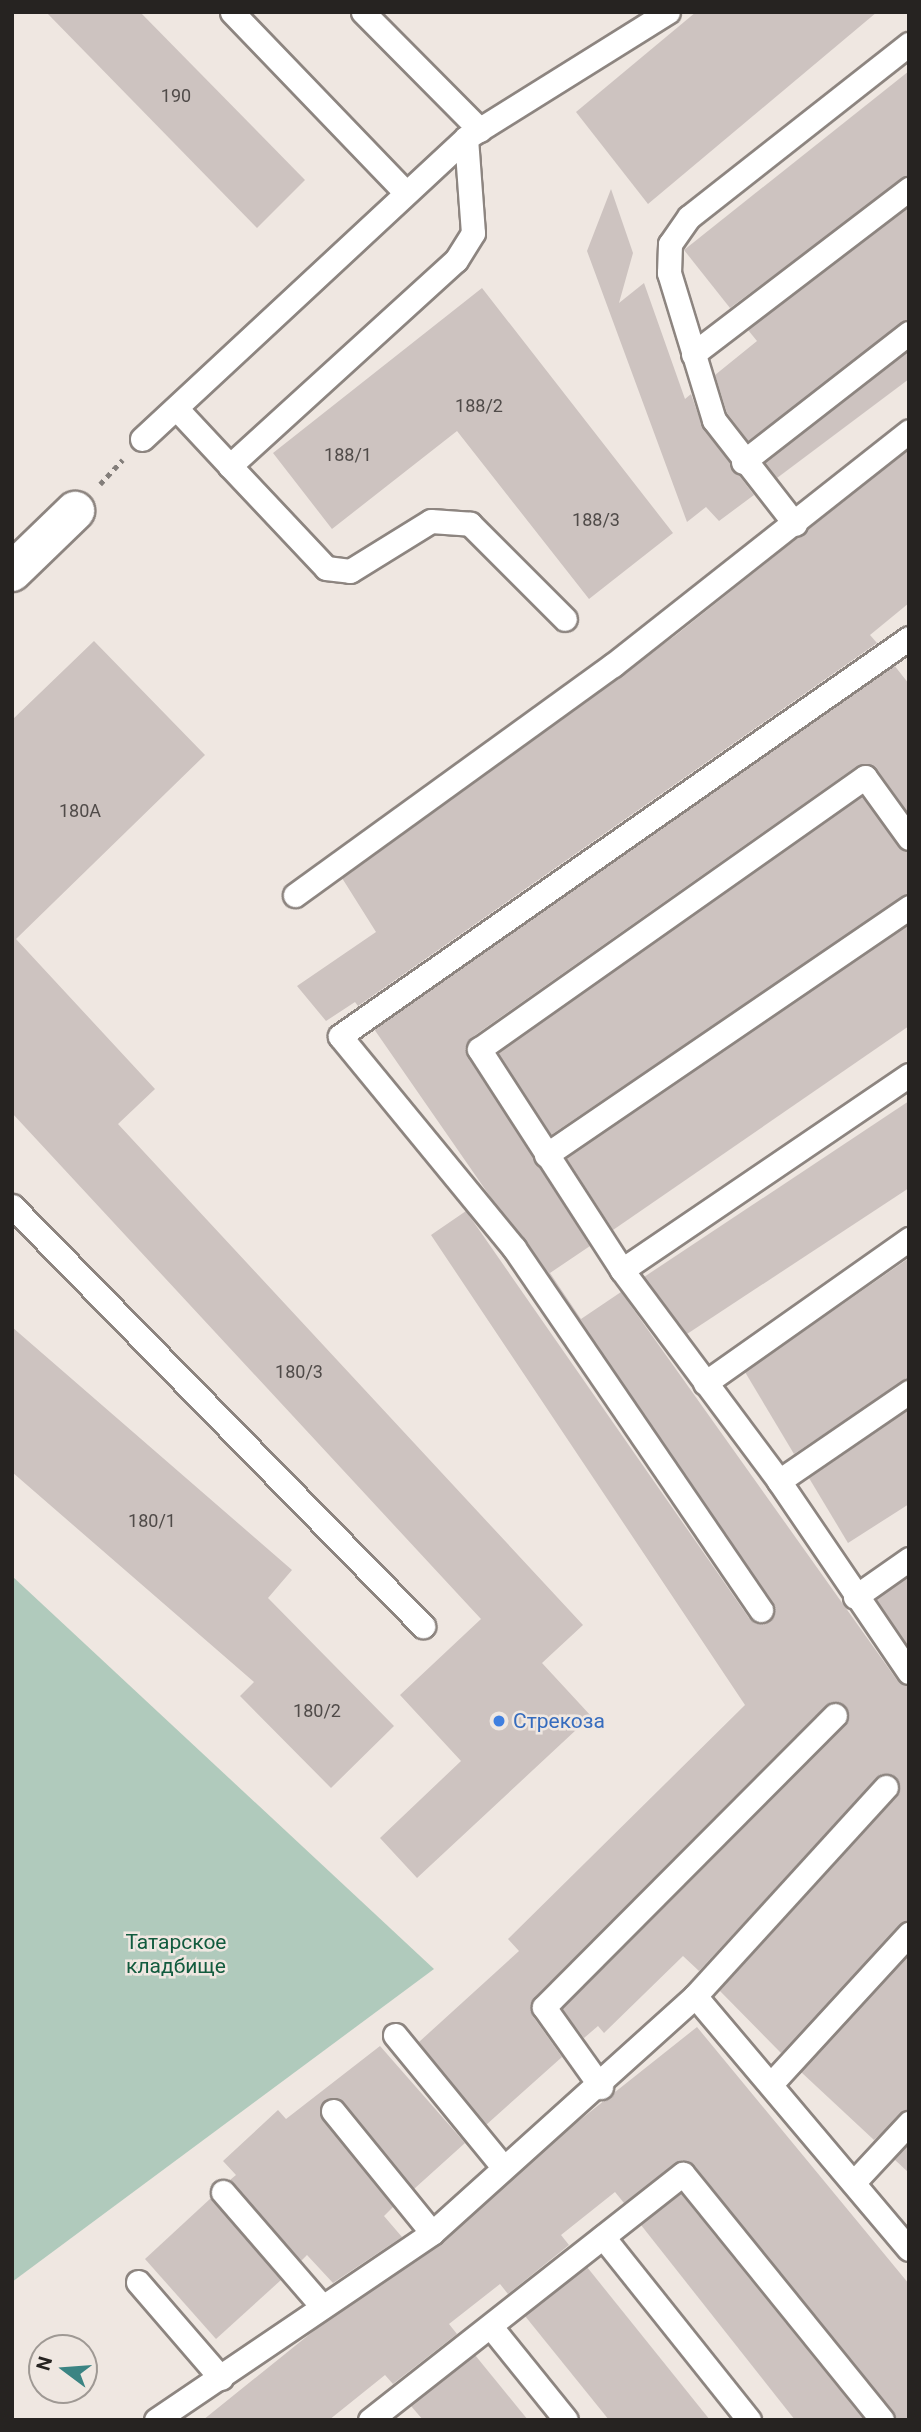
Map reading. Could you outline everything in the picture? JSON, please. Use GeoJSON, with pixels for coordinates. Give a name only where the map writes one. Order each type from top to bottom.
{"type":"FeatureCollection","features":[{"type":"Feature","properties":{"kind":"street"},"geometry":{"type":"LineString","coordinates":[[12,572],[75,511]]}},
{"type":"Feature","properties":{"kind":"lane"},"geometry":{"type":"LineString","coordinates":[[232,12],[404,191]]}},
{"type":"Feature","properties":{"kind":"lane"},"geometry":{"type":"LineString","coordinates":[[230,466],[456,260],[473,233],[473,134],[363,12]]}},
{"type":"Feature","properties":{"kind":"lane"},"geometry":{"type":"LineString","coordinates":[[142,439],[404,191],[473,134],[668,12]]}},
{"type":"Feature","properties":{"kind":"lane"},"geometry":{"type":"LineString","coordinates":[[795,524],[743,462],[714,420],[669,273],[670,244],[689,217],[909,44]]}},
{"type":"Feature","properties":{"kind":"lane"},"geometry":{"type":"LineString","coordinates":[[693,354],[909,189]]}},
{"type":"Feature","properties":{"kind":"lane"},"geometry":{"type":"LineString","coordinates":[[743,462],[909,333]]}},
{"type":"Feature","properties":{"kind":"lane"},"geometry":{"type":"LineString","coordinates":[[176,408],[326,568],[350,572],[431,521],[470,524],[565,619]]}},
{"type":"Feature","properties":{"kind":"lane"},"geometry":{"type":"LineString","coordinates":[[295,895],[613,665],[795,524],[909,431]]}},
{"type":"Feature","properties":{"kind":"lane"},"geometry":{"type":"LineString","coordinates":[[761,1610],[514,1248],[340,1036],[909,638]]}},
{"type":"Feature","properties":{"kind":"lane"},"geometry":{"type":"LineString","coordinates":[[909,838],[865,777],[479,1049],[622,1270],[779,1481],[855,1597],[909,1672]]}},
{"type":"Feature","properties":{"kind":"lane"},"geometry":{"type":"LineString","coordinates":[[546,1156],[909,907]]}},
{"type":"Feature","properties":{"kind":"lane"},"geometry":{"type":"LineString","coordinates":[[622,1270],[909,1075]]}},
{"type":"Feature","properties":{"kind":"lane"},"geometry":{"type":"LineString","coordinates":[[12,1206],[423,1626]]}},
{"type":"Feature","properties":{"kind":"lane"},"geometry":{"type":"LineString","coordinates":[[705,1382],[909,1239]]}},
{"type":"Feature","properties":{"kind":"lane"},"geometry":{"type":"LineString","coordinates":[[779,1481],[909,1392]]}},
{"type":"Feature","properties":{"kind":"lane"},"geometry":{"type":"LineString","coordinates":[[855,1597],[909,1559]]}},
{"type":"Feature","properties":{"kind":"lane"},"geometry":{"type":"LineString","coordinates":[[601,2087],[544,2007],[835,1715]]}},
{"type":"Feature","properties":{"kind":"lane"},"geometry":{"type":"LineString","coordinates":[[156,2420],[221,2378],[321,2305],[432,2233],[503,2167],[601,2087],[695,1996],[886,1787]]}},
{"type":"Feature","properties":{"kind":"lane"},"geometry":{"type":"LineString","coordinates":[[771,2084],[909,1934]]}},
{"type":"Feature","properties":{"kind":"lane"},"geometry":{"type":"LineString","coordinates":[[695,1996],[909,2249]]}},
{"type":"Feature","properties":{"kind":"lane"},"geometry":{"type":"LineString","coordinates":[[395,2035],[503,2167]]}},
{"type":"Feature","properties":{"kind":"lane"},"geometry":{"type":"LineString","coordinates":[[333,2111],[432,2233]]}},
{"type":"Feature","properties":{"kind":"lane"},"geometry":{"type":"LineString","coordinates":[[854,2182],[909,2123]]}},
{"type":"Feature","properties":{"kind":"lane"},"geometry":{"type":"LineString","coordinates":[[380,2417],[683,2174],[882,2420]]}},
{"type":"Feature","properties":{"kind":"lane"},"geometry":{"type":"LineString","coordinates":[[223,2192],[321,2305]]}},
{"type":"Feature","properties":{"kind":"lane"},"geometry":{"type":"LineString","coordinates":[[603,2237],[749,2420]]}},
{"type":"Feature","properties":{"kind":"lane"},"geometry":{"type":"LineString","coordinates":[[138,2282],[221,2378]]}},
{"type":"Feature","properties":{"kind":"lane"},"geometry":{"type":"LineString","coordinates":[[491,2327],[566,2420]]}},
{"type":"Feature","properties":{"kind":"path"},"geometry":{"type":"LineString","coordinates":[[75,511],[142,439]]}},
{"type":"Feature","properties":{"kind":"green space","name":"Татарское кладбище"},"geometry":{"type":"Polygon","coordinates":[[[12,1576],[434,1969],[12,2282],[12,1576]]]}},
{"type":"Feature","properties":{"kind":"building"},"geometry":{"type":"Polygon","coordinates":[[[46,12],[140,12],[305,180],[257,228],[46,12]]]}},
{"type":"Feature","properties":{"kind":"building"},"geometry":{"type":"Polygon","coordinates":[[[696,12],[877,12],[648,204],[576,112],[696,12]]]}},
{"type":"Feature","properties":{"kind":"building"},"geometry":{"type":"Polygon","coordinates":[[[909,71],[909,175],[730,308],[684,250],[909,71]]]}},
{"type":"Feature","properties":{"kind":"building"},"geometry":{"type":"Polygon","coordinates":[[[611,189],[633,253],[619,303],[644,283],[685,399],[691,394],[703,428],[754,495],[719,521],[706,507],[687,522],[587,251],[611,189]]]}},
{"type":"Feature","properties":{"kind":"building"},"geometry":{"type":"Polygon","coordinates":[[[909,207],[909,319],[748,441],[727,413],[715,375],[757,341],[748,330],[909,207]]]}},
{"type":"Feature","properties":{"kind":"building"},"geometry":{"type":"Polygon","coordinates":[[[482,288],[673,533],[589,599],[457,431],[332,529],[273,453],[482,288]]]}},
{"type":"Feature","properties":{"kind":"building"},"geometry":{"type":"Polygon","coordinates":[[[909,351],[909,379],[777,478],[765,463],[909,351]]]}},
{"type":"Feature","properties":{"kind":"building"},"geometry":{"type":"Polygon","coordinates":[[[909,449],[909,603],[870,635],[877,643],[358,1006],[355,1002],[326,1021],[297,986],[376,932],[342,878],[676,635],[909,449]]]}},
{"type":"Feature","properties":{"kind":"building"},"geometry":{"type":"Polygon","coordinates":[[[94,641],[205,755],[16,939],[155,1089],[118,1124],[583,1625],[542,1663],[591,1716],[417,1878],[380,1838],[461,1761],[400,1695],[481,1619],[12,1113],[12,720],[94,641]]]}},
{"type":"Feature","properties":{"kind":"building"},"geometry":{"type":"Polygon","coordinates":[[[894,665],[909,684],[909,814],[876,768],[857,766],[471,1038],[465,1049],[590,1246],[550,1273],[581,1319],[621,1292],[897,1680],[909,1686],[909,1920],[781,2053],[719,1990],[896,1796],[899,1782],[882,1774],[699,1971],[683,1956],[604,2033],[598,2026],[584,2038],[562,2009],[845,1725],[845,1706],[831,1702],[534,1998],[532,2015],[562,2057],[486,2125],[419,2042],[519,1951],[508,1939],[745,1705],[431,1235],[466,1211],[749,1618],[768,1622],[775,1608],[374,1029],[894,665]]]}},
{"type":"Feature","properties":{"kind":"building"},"geometry":{"type":"Polygon","coordinates":[[[862,796],[909,852],[909,893],[551,1135],[498,1053],[862,796]]]}},
{"type":"Feature","properties":{"kind":"building"},"geometry":{"type":"Polygon","coordinates":[[[909,924],[909,1026],[613,1230],[566,1158],[909,924]]]}},
{"type":"Feature","properties":{"kind":"building"},"geometry":{"type":"Polygon","coordinates":[[[909,1101],[909,1188],[687,1334],[644,1277],[909,1101]]]}},
{"type":"Feature","properties":{"kind":"building"},"geometry":{"type":"Polygon","coordinates":[[[909,1258],[909,1378],[794,1454],[745,1372],[909,1258]]]}},
{"type":"Feature","properties":{"kind":"building"},"geometry":{"type":"Polygon","coordinates":[[[12,1327],[292,1570],[268,1598],[394,1726],[331,1788],[240,1696],[254,1682],[12,1472],[12,1327]]]}},
{"type":"Feature","properties":{"kind":"building"},"geometry":{"type":"Polygon","coordinates":[[[909,1409],[909,1504],[848,1543],[809,1478],[909,1409]]]}},
{"type":"Feature","properties":{"kind":"building"},"geometry":{"type":"Polygon","coordinates":[[[909,1576],[909,1647],[876,1599],[909,1576]]]}},
{"type":"Feature","properties":{"kind":"building"},"geometry":{"type":"Polygon","coordinates":[[[909,1955],[909,2109],[874,2140],[801,2072],[909,1955]]]}},
{"type":"Feature","properties":{"kind":"building"},"geometry":{"type":"Polygon","coordinates":[[[697,2027],[909,2284],[909,2420],[896,2420],[694,2165],[682,2160],[624,2203],[615,2192],[561,2235],[569,2245],[508,2294],[500,2284],[449,2324],[457,2334],[393,2384],[385,2375],[329,2420],[203,2420],[326,2321],[441,2244],[566,2131],[697,2027]]]}},
{"type":"Feature","properties":{"kind":"building"},"geometry":{"type":"Polygon","coordinates":[[[380,2046],[465,2143],[414,2189],[344,2102],[324,2101],[322,2119],[393,2207],[384,2216],[402,2237],[333,2283],[307,2255],[301,2261],[230,2180],[236,2175],[223,2161],[278,2110],[286,2119],[380,2046]]]}},
{"type":"Feature","properties":{"kind":"building"},"geometry":{"type":"Polygon","coordinates":[[[909,2144],[909,2173],[894,2159],[909,2144]]]}},
{"type":"Feature","properties":{"kind":"building"},"geometry":{"type":"Polygon","coordinates":[[[681,2194],[864,2420],[795,2420],[641,2225],[681,2194]]]}},
{"type":"Feature","properties":{"kind":"building"},"geometry":{"type":"Polygon","coordinates":[[[211,2198],[281,2280],[216,2339],[145,2259],[211,2198]]]}},
{"type":"Feature","properties":{"kind":"building"},"geometry":{"type":"Polygon","coordinates":[[[587,2267],[710,2420],[609,2420],[525,2316],[587,2267]]]}},
{"type":"Feature","properties":{"kind":"building"},"geometry":{"type":"Polygon","coordinates":[[[475,2355],[528,2420],[423,2420],[411,2406],[475,2355]]]}},
{"type":"Feature","properties":{"kind":"place","name":"Стрекоза"},"geometry":{"type":"Point","coordinates":[499,1721]}}]}
